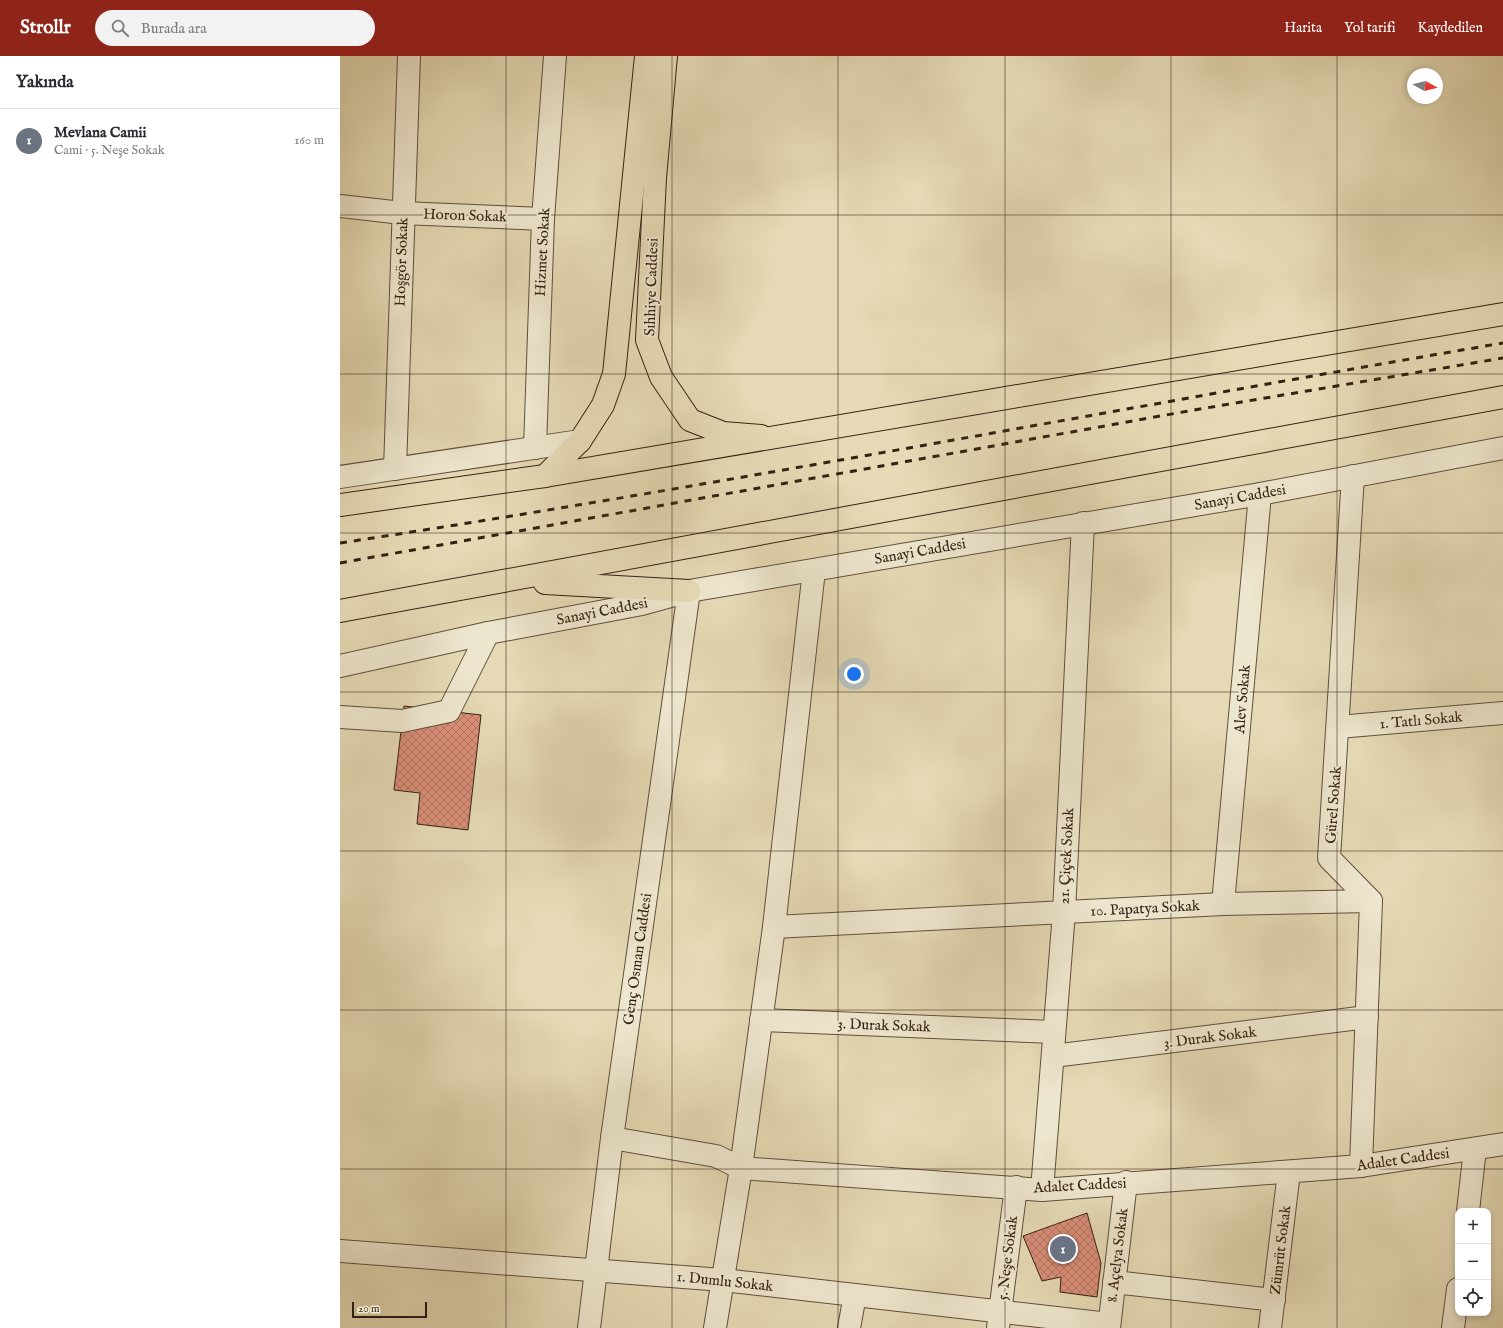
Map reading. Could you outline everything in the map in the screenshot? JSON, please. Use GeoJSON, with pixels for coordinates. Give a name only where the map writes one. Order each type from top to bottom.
{"type":"FeatureCollection","features":[{"type":"Feature","properties":{"kind":"main road","name":"Sıhhiye Caddesi"},"geometry":{"type":"LineString","coordinates":[[545,476],[580,441],[603,405],[614,374],[646,56]]}},
{"type":"Feature","properties":{"kind":"main road","name":"Sıhhiye Caddesi"},"geometry":{"type":"LineString","coordinates":[[666,56],[655,178],[647,340],[661,377],[690,420],[723,433],[776,437]]}},
{"type":"Feature","properties":{"kind":"main road"},"geometry":{"type":"LineString","coordinates":[[340,504],[545,476],[1503,314]]}},
{"type":"Feature","properties":{"kind":"main road"},"geometry":{"type":"LineString","coordinates":[[340,611],[511,581],[1503,397]]}},
{"type":"Feature","properties":{"kind":"main road"},"geometry":{"type":"LineString","coordinates":[[511,581],[689,591]]}},
{"type":"Feature","properties":{"kind":"street","name":"Hoşgör Sokak"},"geometry":{"type":"LineString","coordinates":[[395,469],[402,213],[409,56]]}},
{"type":"Feature","properties":{"kind":"street","name":"Hizmet Sokak"},"geometry":{"type":"LineString","coordinates":[[535,448],[543,219],[556,56]]}},
{"type":"Feature","properties":{"kind":"street","name":"Horon Sokak"},"geometry":{"type":"LineString","coordinates":[[340,206],[402,213],[543,219]]}},
{"type":"Feature","properties":{"kind":"street"},"geometry":{"type":"LineString","coordinates":[[340,477],[580,441]]}},
{"type":"Feature","properties":{"kind":"street","name":"Sanayi Caddesi"},"geometry":{"type":"LineString","coordinates":[[340,666],[488,632],[642,604],[689,591],[1260,494],[1503,448]]}},
{"type":"Feature","properties":{"kind":"street","name":"Gürel Sokak"},"geometry":{"type":"LineString","coordinates":[[1353,476],[1329,858],[1371,901]]}},
{"type":"Feature","properties":{"kind":"street","name":"Alev Sokak"},"geometry":{"type":"LineString","coordinates":[[1223,904],[1260,494]]}},
{"type":"Feature","properties":{"kind":"street","name":"21. Çiçek Sokak"},"geometry":{"type":"LineString","coordinates":[[1042,1190],[1064,912],[1083,523]]}},
{"type":"Feature","properties":{"kind":"street"},"geometry":{"type":"LineString","coordinates":[[715,1328],[741,1168],[774,927],[814,570]]}},
{"type":"Feature","properties":{"kind":"street","name":"Genç Osman Caddesi"},"geometry":{"type":"LineString","coordinates":[[589,1328],[612,1138],[689,591]]}},
{"type":"Feature","properties":{"kind":"street"},"geometry":{"type":"LineString","coordinates":[[340,717],[402,721],[449,711],[488,632]]}},
{"type":"Feature","properties":{"kind":"street","name":"1. Tatlı Sokak"},"geometry":{"type":"LineString","coordinates":[[1338,727],[1503,713]]}},
{"type":"Feature","properties":{"kind":"street"},"geometry":{"type":"LineString","coordinates":[[1361,1166],[1371,901]]}},
{"type":"Feature","properties":{"kind":"street","name":"10. Papatya Sokak"},"geometry":{"type":"LineString","coordinates":[[774,927],[1223,904],[1371,901]]}},
{"type":"Feature","properties":{"kind":"street","name":"3. Durak Sokak"},"geometry":{"type":"LineString","coordinates":[[1053,1056],[1367,1017]]}},
{"type":"Feature","properties":{"kind":"street","name":"3. Durak Sokak"},"geometry":{"type":"LineString","coordinates":[[761,1020],[1054,1032]]}},
{"type":"Feature","properties":{"kind":"street","name":"Adalet Caddesi"},"geometry":{"type":"LineString","coordinates":[[612,1138],[716,1156],[741,1168],[1042,1190],[1126,1182],[1361,1166],[1503,1144]]}},
{"type":"Feature","properties":{"kind":"street"},"geometry":{"type":"LineString","coordinates":[[1468,1208],[1475,1149]]}},
{"type":"Feature","properties":{"kind":"street","name":"Zümrüt Sokak"},"geometry":{"type":"LineString","coordinates":[[1270,1328],[1289,1172]]}},
{"type":"Feature","properties":{"kind":"street","name":"8. Açelya Sokak"},"geometry":{"type":"LineString","coordinates":[[1109,1326],[1126,1182]]}},
{"type":"Feature","properties":{"kind":"street","name":"5. Neşe Sokak"},"geometry":{"type":"LineString","coordinates":[[999,1320],[1016,1188]]}},
{"type":"Feature","properties":{"kind":"street","name":"1. Dumlu Sokak"},"geometry":{"type":"LineString","coordinates":[[340,1251],[596,1269],[723,1280],[855,1295],[999,1320],[1109,1326]]}},
{"type":"Feature","properties":{"kind":"street"},"geometry":{"type":"LineString","coordinates":[[1114,1282],[1274,1300]]}},
{"type":"Feature","properties":{"kind":"street"},"geometry":{"type":"LineString","coordinates":[[850,1328],[855,1295]]}},
{"type":"Feature","properties":{"kind":"street"},"geometry":{"type":"LineString","coordinates":[[1453,1328],[1455,1312]]}},
{"type":"Feature","properties":{"kind":"building"},"geometry":{"type":"Polygon","coordinates":[[[404,706],[481,715],[468,830],[417,824],[420,793],[394,790],[404,706]]]}},
{"type":"Feature","properties":{"kind":"building"},"geometry":{"type":"Polygon","coordinates":[[[1087,1213],[1101,1263],[1097,1297],[1060,1292],[1061,1277],[1042,1281],[1023,1236],[1087,1213]]]}},
{"type":"Feature","properties":{"kind":"railway"},"geometry":{"type":"LineString","coordinates":[[340,543],[777,471],[1503,343]]}},
{"type":"Feature","properties":{"kind":"railway"},"geometry":{"type":"LineString","coordinates":[[340,563],[1194,410],[1503,358]]}},
{"type":"Feature","properties":{"kind":"place","name":"Mevlana Camii"},"geometry":{"type":"Point","coordinates":[1063,1249]}}]}
